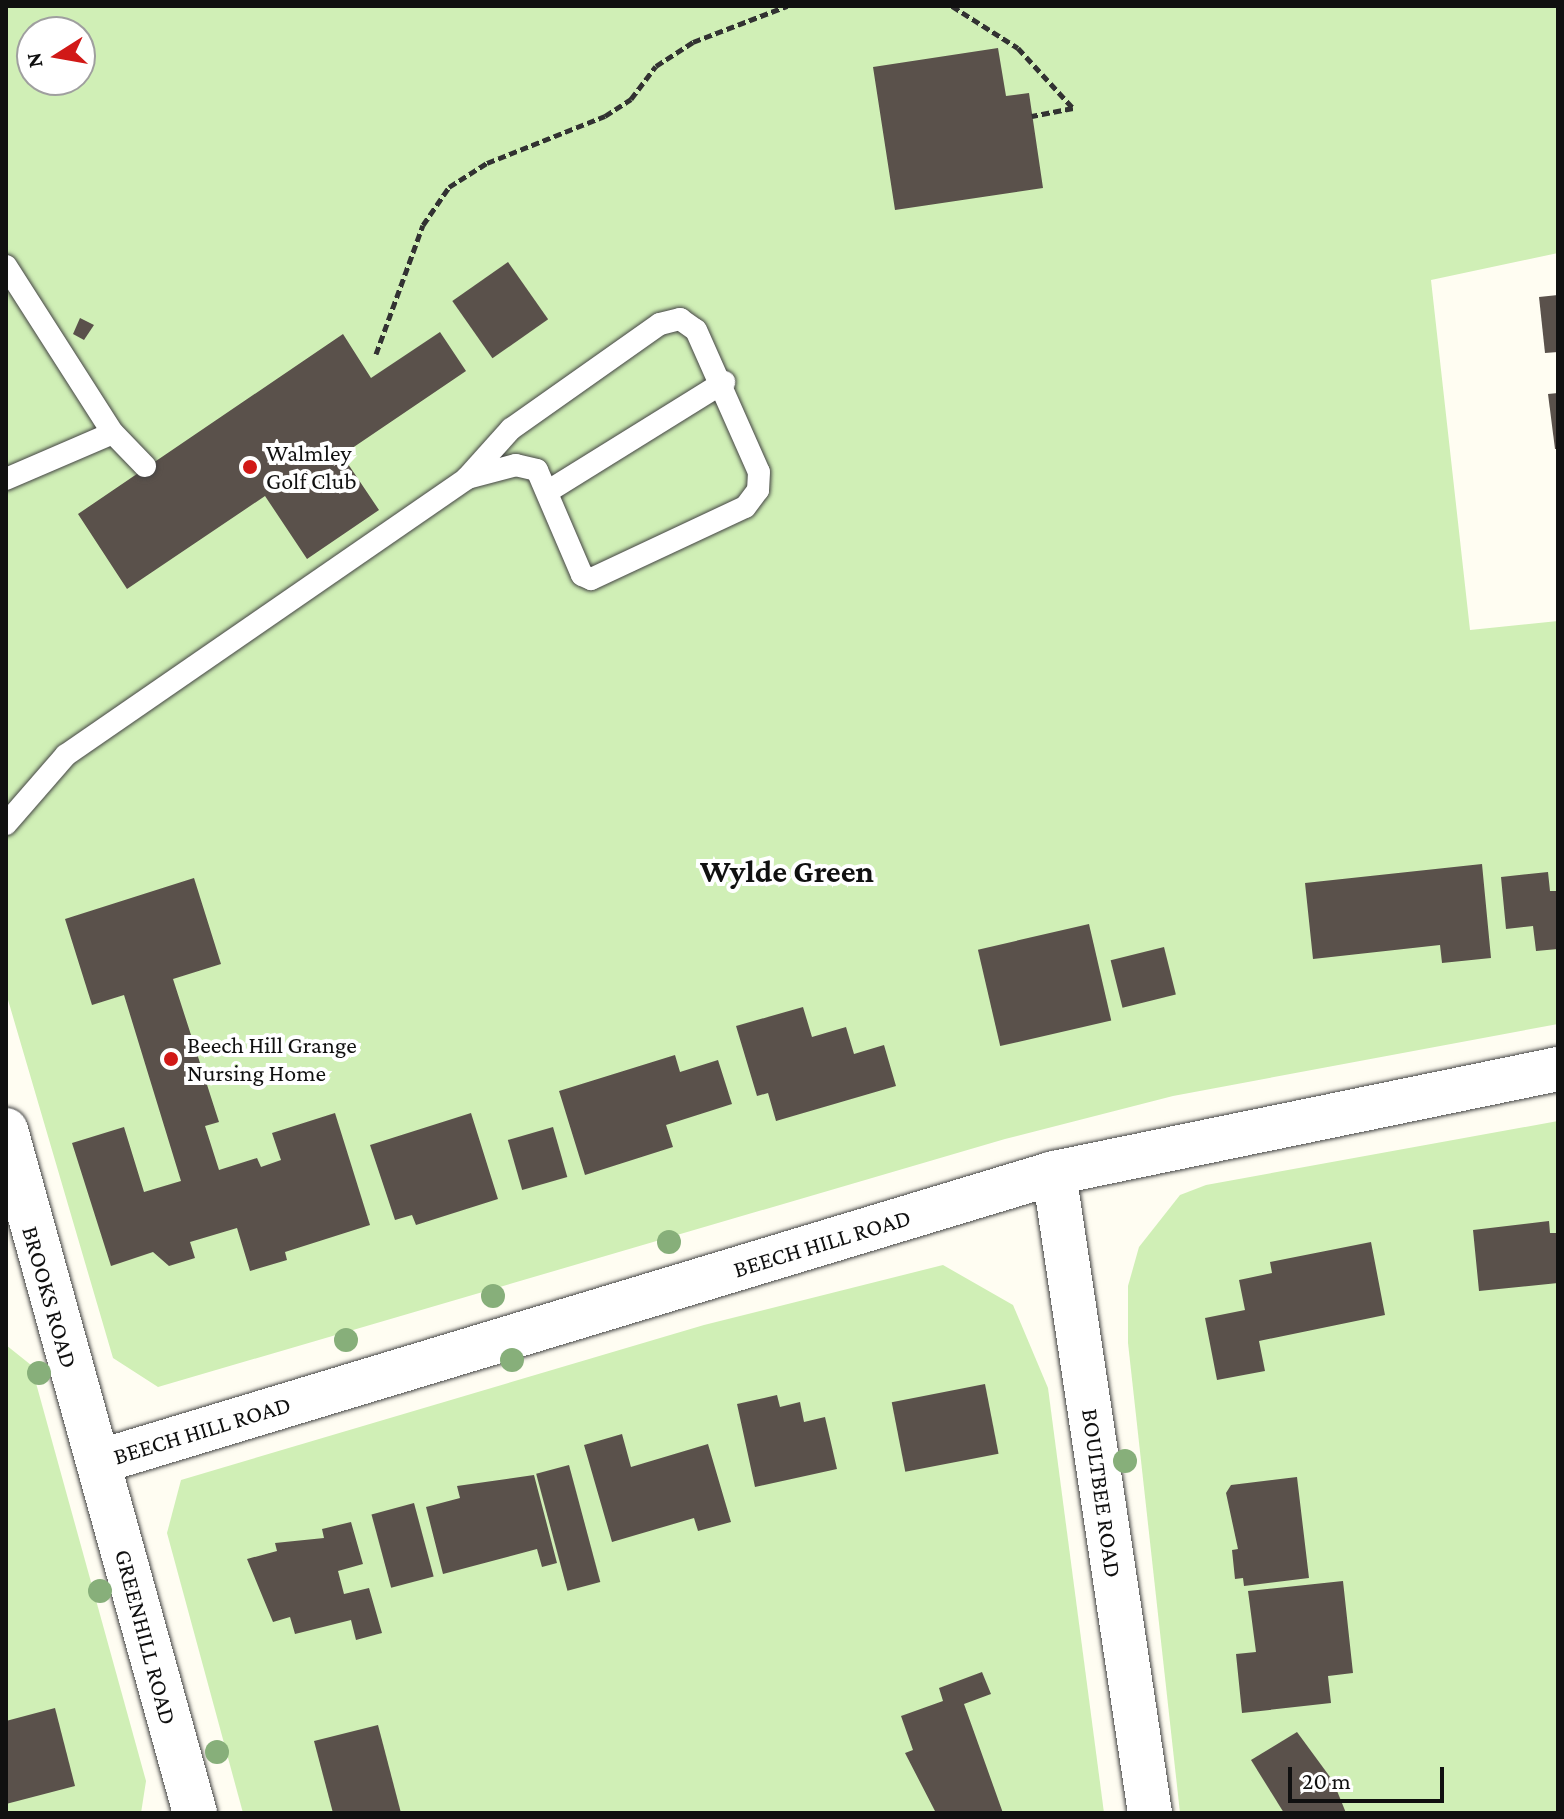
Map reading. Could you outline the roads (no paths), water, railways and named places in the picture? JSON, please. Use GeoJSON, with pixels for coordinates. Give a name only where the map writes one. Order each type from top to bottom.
{"type":"FeatureCollection","features":[{"type":"Feature","properties":{"kind":"street","name":"BEECH HILL ROAD"},"geometry":{"type":"LineString","coordinates":[[98,1462],[1054,1173],[1558,1069]]}},
{"type":"Feature","properties":{"kind":"street","name":"BROOKS ROAD"},"geometry":{"type":"LineString","coordinates":[[6,1130],[98,1462]]}},
{"type":"Feature","properties":{"kind":"street","name":"BOULTBEE ROAD"},"geometry":{"type":"LineString","coordinates":[[1054,1173],[1150,1813]]}},
{"type":"Feature","properties":{"kind":"street","name":"GREENHILL ROAD"},"geometry":{"type":"LineString","coordinates":[[98,1462],[195,1813]]}},
{"type":"Feature","properties":{"kind":"lane"},"geometry":{"type":"LineString","coordinates":[[6,266],[113,433],[145,466]]}},
{"type":"Feature","properties":{"kind":"lane"},"geometry":{"type":"LineString","coordinates":[[6,824],[66,755],[467,478],[511,429],[660,324],[680,319],[696,330],[724,382],[759,472],[758,490],[745,507],[591,579],[582,575],[550,490],[537,470],[516,465],[467,478]]}},
{"type":"Feature","properties":{"kind":"lane"},"geometry":{"type":"LineString","coordinates":[[550,490],[724,382]]}},
{"type":"Feature","properties":{"kind":"lane"},"geometry":{"type":"LineString","coordinates":[[6,479],[113,433]]}},
{"type":"Feature","properties":{"kind":"place","name":"Walmley Golf Club"},"geometry":{"type":"Point","coordinates":[250,467]}},
{"type":"Feature","properties":{"kind":"place","name":"Beech Hill Grange Nursing Home"},"geometry":{"type":"Point","coordinates":[171,1059]}},
{"type":"Feature","properties":{"kind":"district","name":"Wylde Green"},"geometry":{"type":"Point","coordinates":[787,871]}}]}
